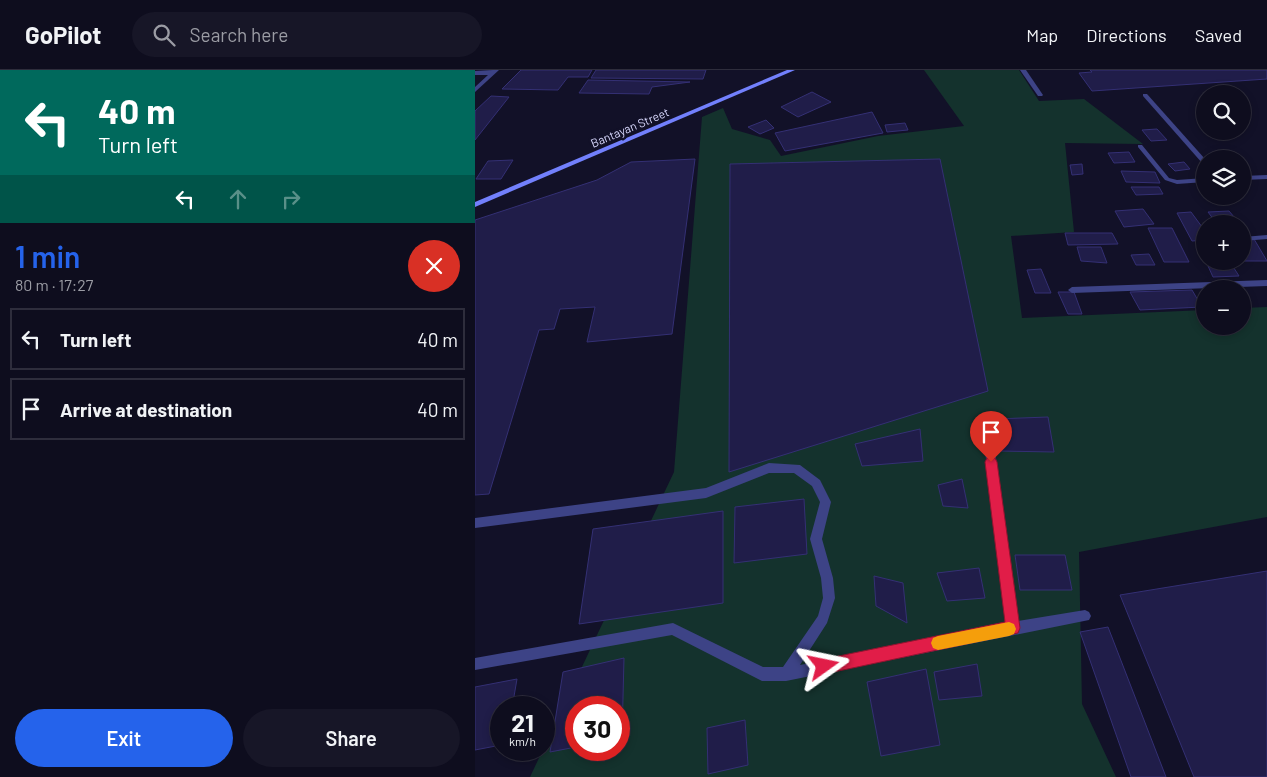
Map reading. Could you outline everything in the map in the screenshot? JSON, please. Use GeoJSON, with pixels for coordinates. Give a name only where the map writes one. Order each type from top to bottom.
{"type":"FeatureCollection","features":[{"type":"Feature","properties":{"kind":"main road","name":"Bantayan Street"},"geometry":{"type":"LineString","coordinates":[[475,205],[792,70]]}},
{"type":"Feature","properties":{"kind":"street"},"geometry":{"type":"LineString","coordinates":[[1023,70],[1040,95]]}},
{"type":"Feature","properties":{"kind":"street"},"geometry":{"type":"LineString","coordinates":[[475,73],[495,72]]}},
{"type":"Feature","properties":{"kind":"street"},"geometry":{"type":"LineString","coordinates":[[475,90],[495,72]]}},
{"type":"Feature","properties":{"kind":"street"},"geometry":{"type":"LineString","coordinates":[[1145,95],[1196,153]]}},
{"type":"Feature","properties":{"kind":"street"},"geometry":{"type":"LineString","coordinates":[[1140,146],[1167,179],[1177,182],[1196,181]]}},
{"type":"Feature","properties":{"kind":"street"},"geometry":{"type":"LineString","coordinates":[[1251,177],[1267,176]]}},
{"type":"Feature","properties":{"kind":"street"},"geometry":{"type":"LineString","coordinates":[[1251,238],[1267,237]]}},
{"type":"Feature","properties":{"kind":"street"},"geometry":{"type":"LineString","coordinates":[[1072,290],[1267,283]]}},
{"type":"Feature","properties":{"kind":"street"},"geometry":{"type":"LineString","coordinates":[[989,443],[1013,628]]}},
{"type":"Feature","properties":{"kind":"street"},"geometry":{"type":"LineString","coordinates":[[475,523],[706,492],[769,468],[796,468],[816,483],[826,502],[817,539],[827,578],[829,598],[823,619],[786,674]]}},
{"type":"Feature","properties":{"kind":"street"},"geometry":{"type":"LineString","coordinates":[[475,664],[673,629],[735,658],[762,674],[786,674],[1013,628],[1085,616]]}},
{"type":"Feature","properties":{"kind":"green space"},"geometry":{"type":"Polygon","coordinates":[[[924,70],[1019,70],[1039,101],[1084,99],[1143,144],[1065,143],[1074,232],[1011,236],[1022,318],[1196,310],[1196,335],[1251,335],[1251,308],[1267,307],[1267,517],[1079,552],[1082,704],[1116,777],[530,777],[538,761],[555,761],[555,724],[565,703],[565,761],[630,761],[630,696],[568,696],[674,472],[702,117],[723,108],[732,129],[770,140],[781,156],[878,136],[964,126],[924,70]]]}},
{"type":"Feature","properties":{"kind":"building"},"geometry":{"type":"Polygon","coordinates":[[[521,70],[592,70],[588,77],[568,77],[558,90],[502,89],[521,70]]]}},
{"type":"Feature","properties":{"kind":"building"},"geometry":{"type":"Polygon","coordinates":[[[596,70],[706,70],[703,79],[591,78],[596,70]]]}},
{"type":"Feature","properties":{"kind":"building"},"geometry":{"type":"Polygon","coordinates":[[[1090,70],[1267,70],[1267,79],[1092,91],[1079,73],[1092,72],[1090,70]]]}},
{"type":"Feature","properties":{"kind":"building"},"geometry":{"type":"Polygon","coordinates":[[[588,80],[690,82],[652,87],[649,94],[579,93],[588,80]]]}},
{"type":"Feature","properties":{"kind":"building"},"geometry":{"type":"Polygon","coordinates":[[[812,92],[831,102],[798,117],[781,107],[812,92]]]}},
{"type":"Feature","properties":{"kind":"building"},"geometry":{"type":"Polygon","coordinates":[[[491,96],[509,97],[475,140],[475,111],[491,96]]]}},
{"type":"Feature","properties":{"kind":"building"},"geometry":{"type":"Polygon","coordinates":[[[872,112],[883,133],[785,151],[775,133],[872,112]]]}},
{"type":"Feature","properties":{"kind":"building"},"geometry":{"type":"Polygon","coordinates":[[[766,120],[774,128],[760,134],[748,127],[766,120]]]}},
{"type":"Feature","properties":{"kind":"building"},"geometry":{"type":"Polygon","coordinates":[[[905,123],[908,130],[887,132],[885,125],[905,123]]]}},
{"type":"Feature","properties":{"kind":"building"},"geometry":{"type":"Polygon","coordinates":[[[1157,129],[1167,140],[1151,141],[1142,130],[1157,129]]]}},
{"type":"Feature","properties":{"kind":"building"},"geometry":{"type":"Polygon","coordinates":[[[1129,152],[1135,162],[1114,163],[1108,153],[1129,152]]]}},
{"type":"Feature","properties":{"kind":"building"},"geometry":{"type":"Polygon","coordinates":[[[695,159],[672,334],[587,342],[595,307],[560,309],[554,329],[539,330],[489,494],[475,495],[475,220],[597,180],[631,162],[695,159]]]}},
{"type":"Feature","properties":{"kind":"building"},"geometry":{"type":"Polygon","coordinates":[[[940,159],[988,391],[729,472],[730,164],[940,159]]]}},
{"type":"Feature","properties":{"kind":"building"},"geometry":{"type":"Polygon","coordinates":[[[513,160],[501,179],[476,179],[488,161],[513,160]]]}},
{"type":"Feature","properties":{"kind":"building"},"geometry":{"type":"Polygon","coordinates":[[[1184,162],[1190,169],[1175,171],[1168,164],[1184,162]]]}},
{"type":"Feature","properties":{"kind":"building"},"geometry":{"type":"Polygon","coordinates":[[[1082,164],[1083,174],[1072,175],[1070,165],[1082,164]]]}},
{"type":"Feature","properties":{"kind":"building"},"geometry":{"type":"Polygon","coordinates":[[[1121,171],[1155,172],[1160,183],[1126,182],[1121,171]]]}},
{"type":"Feature","properties":{"kind":"building"},"geometry":{"type":"Polygon","coordinates":[[[1131,187],[1159,187],[1163,194],[1136,195],[1131,187]]]}},
{"type":"Feature","properties":{"kind":"building"},"geometry":{"type":"Polygon","coordinates":[[[1143,209],[1154,224],[1124,227],[1115,211],[1143,209]]]}},
{"type":"Feature","properties":{"kind":"building"},"geometry":{"type":"Polygon","coordinates":[[[1229,211],[1232,215],[1210,215],[1208,212],[1229,211]]]}},
{"type":"Feature","properties":{"kind":"building"},"geometry":{"type":"Polygon","coordinates":[[[1191,212],[1196,219],[1196,241],[1192,241],[1177,213],[1191,212]]]}},
{"type":"Feature","properties":{"kind":"building"},"geometry":{"type":"Polygon","coordinates":[[[1148,228],[1172,228],[1189,262],[1164,262],[1148,228]]]}},
{"type":"Feature","properties":{"kind":"building"},"geometry":{"type":"Polygon","coordinates":[[[1065,233],[1112,233],[1118,244],[1068,245],[1065,233]]]}},
{"type":"Feature","properties":{"kind":"building"},"geometry":{"type":"Polygon","coordinates":[[[1254,239],[1267,261],[1251,261],[1251,240],[1254,239]]]}},
{"type":"Feature","properties":{"kind":"building"},"geometry":{"type":"Polygon","coordinates":[[[1077,247],[1101,247],[1107,263],[1081,261],[1077,247]]]}},
{"type":"Feature","properties":{"kind":"building"},"geometry":{"type":"Polygon","coordinates":[[[1149,254],[1155,265],[1136,265],[1131,255],[1149,254]]]}},
{"type":"Feature","properties":{"kind":"building"},"geometry":{"type":"Polygon","coordinates":[[[1041,269],[1051,293],[1035,293],[1027,270],[1041,269]]]}},
{"type":"Feature","properties":{"kind":"building"},"geometry":{"type":"Polygon","coordinates":[[[1210,270],[1235,270],[1239,276],[1213,277],[1210,270]]]}},
{"type":"Feature","properties":{"kind":"building"},"geometry":{"type":"Polygon","coordinates":[[[1192,290],[1196,297],[1196,307],[1140,310],[1130,292],[1192,290]]]}},
{"type":"Feature","properties":{"kind":"building"},"geometry":{"type":"Polygon","coordinates":[[[1058,292],[1074,292],[1082,314],[1068,314],[1058,292]]]}},
{"type":"Feature","properties":{"kind":"building"},"geometry":{"type":"Polygon","coordinates":[[[1048,417],[1054,452],[998,451],[995,419],[1048,417]]]}},
{"type":"Feature","properties":{"kind":"building"},"geometry":{"type":"Polygon","coordinates":[[[920,429],[923,461],[862,466],[855,444],[920,429]]]}},
{"type":"Feature","properties":{"kind":"building"},"geometry":{"type":"Polygon","coordinates":[[[962,479],[968,508],[943,506],[938,485],[962,479]]]}},
{"type":"Feature","properties":{"kind":"building"},"geometry":{"type":"Polygon","coordinates":[[[804,499],[807,554],[734,563],[735,507],[804,499]]]}},
{"type":"Feature","properties":{"kind":"building"},"geometry":{"type":"Polygon","coordinates":[[[723,511],[723,603],[579,624],[593,529],[723,511]]]}},
{"type":"Feature","properties":{"kind":"building"},"geometry":{"type":"Polygon","coordinates":[[[1015,555],[1065,555],[1072,590],[1020,590],[1015,555]]]}},
{"type":"Feature","properties":{"kind":"building"},"geometry":{"type":"Polygon","coordinates":[[[979,568],[985,598],[947,601],[937,573],[979,568]]]}},
{"type":"Feature","properties":{"kind":"building"},"geometry":{"type":"Polygon","coordinates":[[[1267,571],[1267,777],[1194,777],[1120,595],[1267,571]]]}},
{"type":"Feature","properties":{"kind":"building"},"geometry":{"type":"Polygon","coordinates":[[[874,576],[903,583],[907,623],[876,606],[874,576]]]}},
{"type":"Feature","properties":{"kind":"building"},"geometry":{"type":"Polygon","coordinates":[[[1108,627],[1166,777],[1131,777],[1080,632],[1108,627]]]}},
{"type":"Feature","properties":{"kind":"building"},"geometry":{"type":"Polygon","coordinates":[[[624,658],[623,696],[565,696],[565,749],[555,751],[555,721],[563,672],[624,658]]]}},
{"type":"Feature","properties":{"kind":"building"},"geometry":{"type":"Polygon","coordinates":[[[977,664],[982,696],[939,700],[934,672],[977,664]]]}},
{"type":"Feature","properties":{"kind":"building"},"geometry":{"type":"Polygon","coordinates":[[[926,669],[940,745],[881,756],[867,682],[926,669]]]}},
{"type":"Feature","properties":{"kind":"building"},"geometry":{"type":"Polygon","coordinates":[[[517,679],[514,696],[490,696],[490,747],[475,750],[475,687],[517,679]]]}},
{"type":"Feature","properties":{"kind":"building"},"geometry":{"type":"Polygon","coordinates":[[[745,720],[748,765],[708,774],[707,728],[745,720]]]}},
{"type":"Feature","properties":{"kind":"slow traffic"},"geometry":{"type":"LineString","coordinates":[[938,643],[1009,629]]}},
{"type":"Feature","properties":{"kind":"route"},"geometry":{"type":"LineString","coordinates":[[824,666],[1013,628],[991,462]]}}]}
